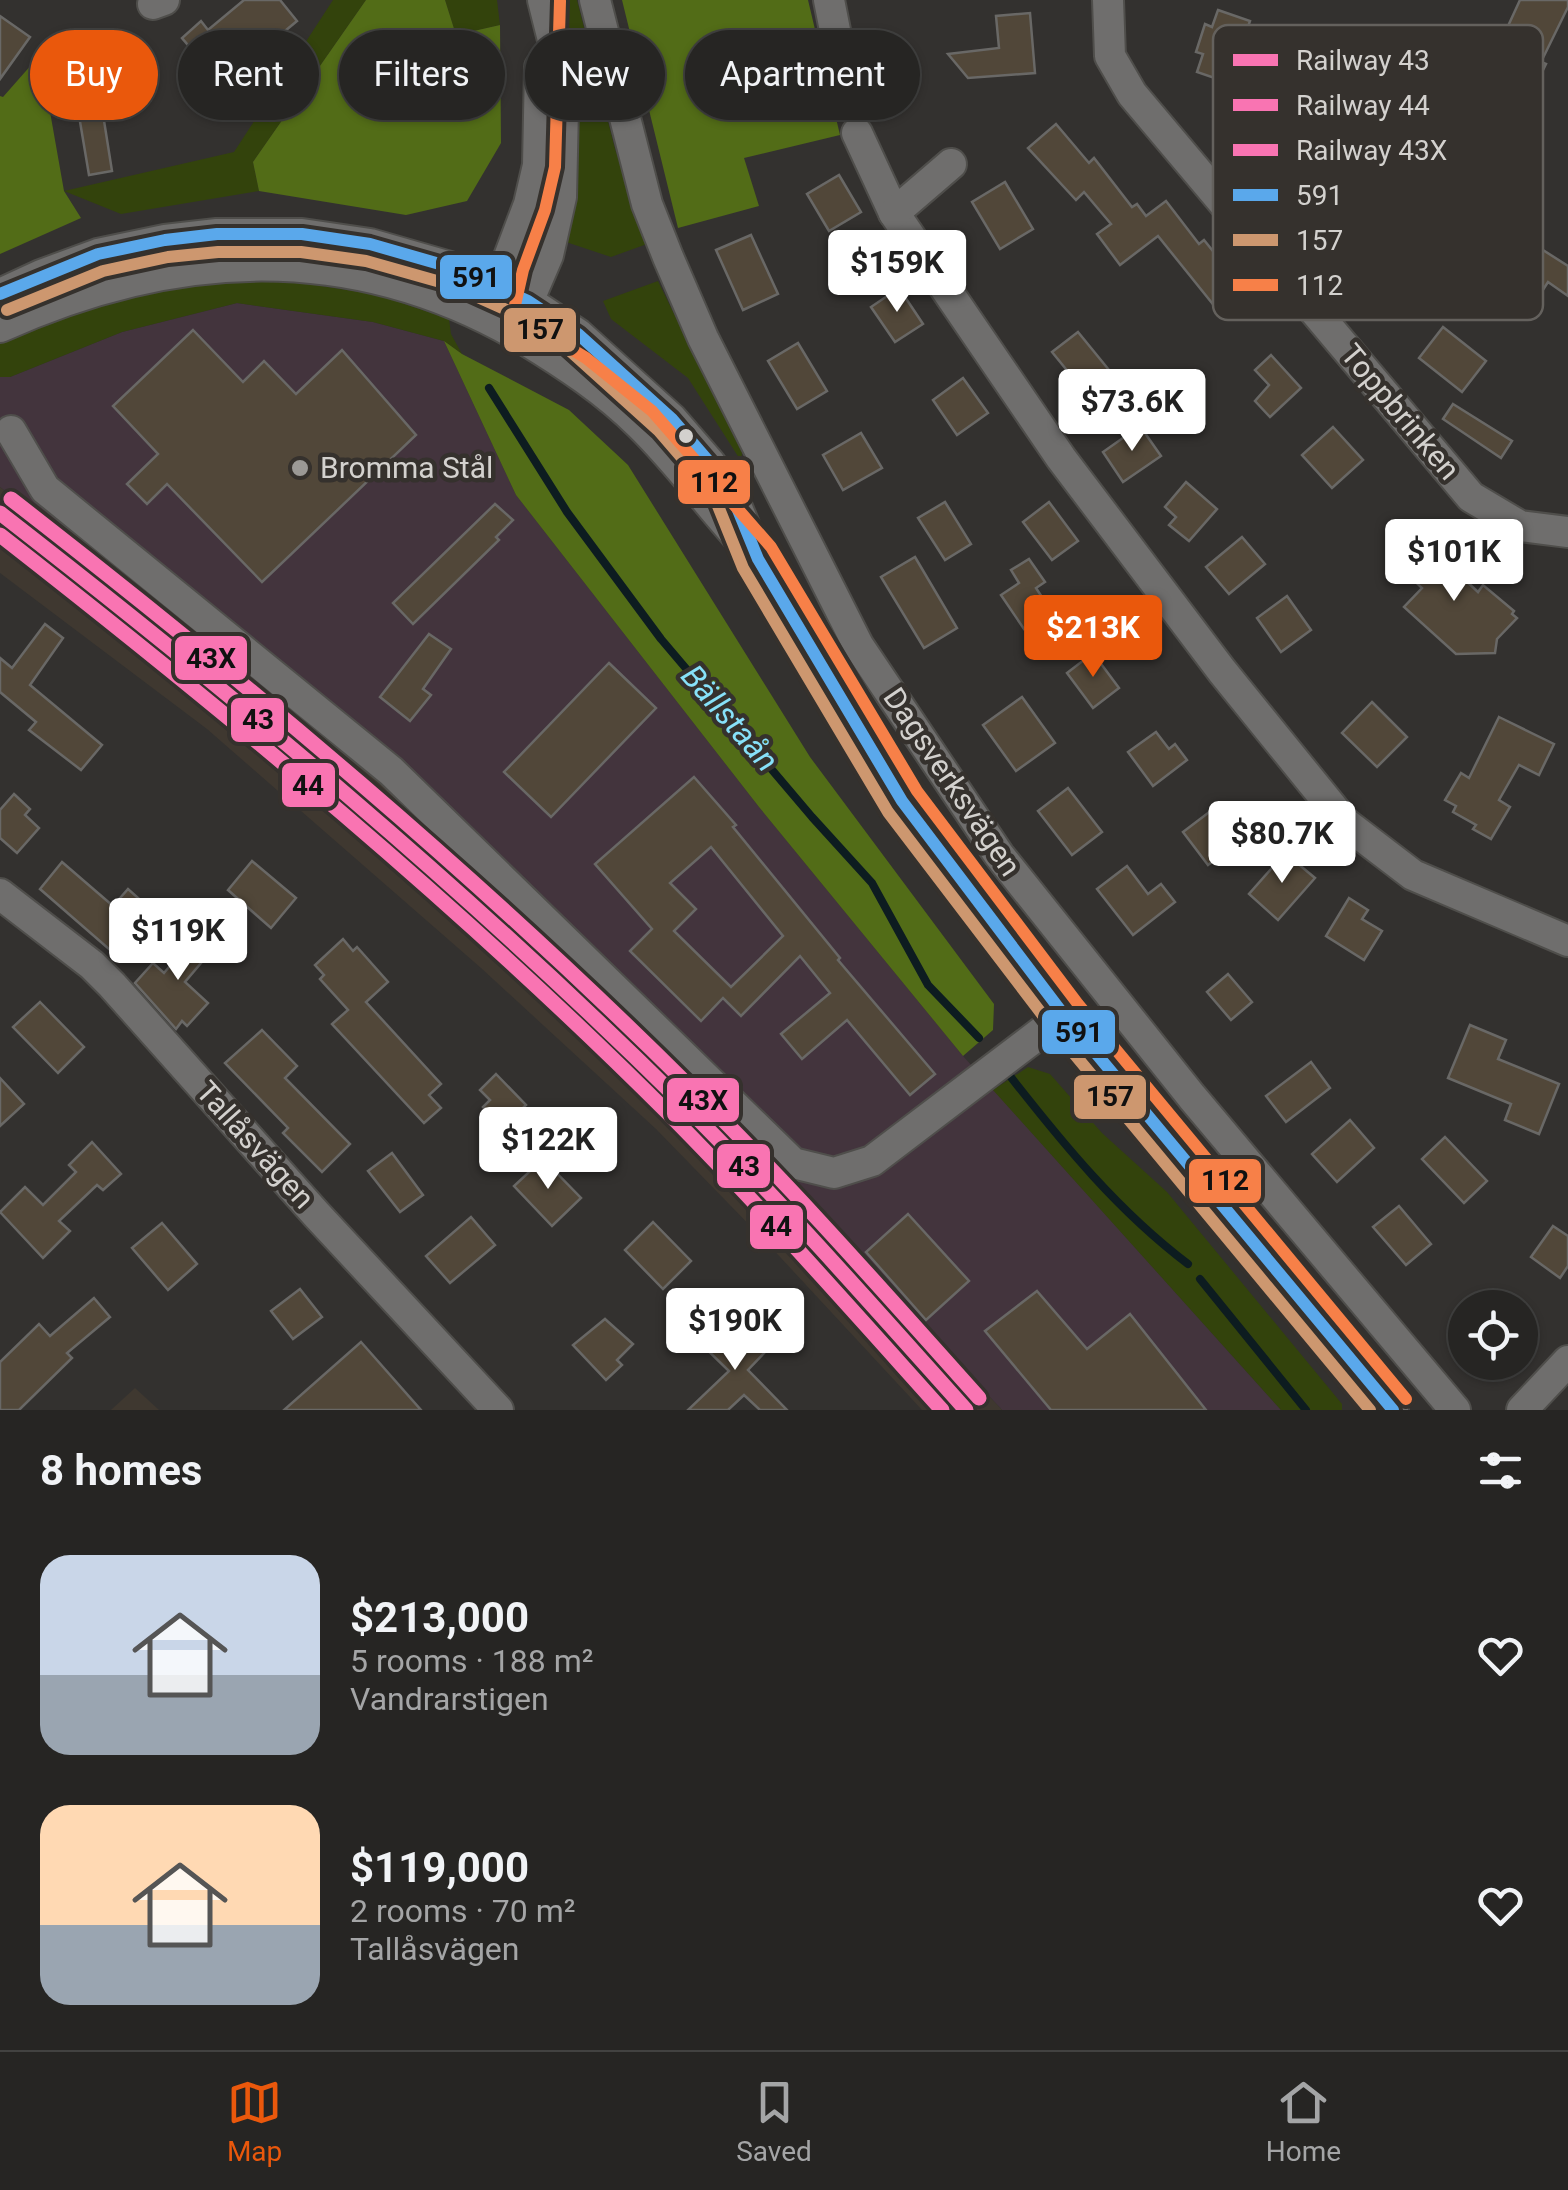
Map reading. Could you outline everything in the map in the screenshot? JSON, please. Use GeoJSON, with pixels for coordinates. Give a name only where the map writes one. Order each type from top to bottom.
{"type":"FeatureCollection","features":[{"type":"Feature","properties":{"kind":"street","name":"Dagsverksvägen"},"geometry":{"type":"LineString","coordinates":[[596,0],[647,204],[668,257],[703,338],[858,645],[999,855],[1192,1097],[1455,1410]]}},
{"type":"Feature","properties":{"kind":"street"},"geometry":{"type":"LineString","coordinates":[[829,0],[835,30]]}},
{"type":"Feature","properties":{"kind":"street","name":"Toppbrinken"},"geometry":{"type":"LineString","coordinates":[[1108,0],[1110,56],[1132,94],[1213,190]]}},
{"type":"Feature","properties":{"kind":"street"},"geometry":{"type":"LineString","coordinates":[[504,328],[501,287],[533,192],[538,165],[543,5]]}},
{"type":"Feature","properties":{"kind":"street"},"geometry":{"type":"LineString","coordinates":[[504,328],[528,301],[556,225],[564,149],[557,56],[543,5]]}},
{"type":"Feature","properties":{"kind":"street"},"geometry":{"type":"LineString","coordinates":[[857,133],[894,213],[1061,458],[1222,670],[1345,823],[1413,875],[1568,940]]}},
{"type":"Feature","properties":{"kind":"street"},"geometry":{"type":"LineString","coordinates":[[894,213],[951,164]]}},
{"type":"Feature","properties":{"kind":"street"},"geometry":{"type":"LineString","coordinates":[[0,294],[98,254],[165,240],[217,234],[302,234],[370,244],[457,269],[528,301],[578,334],[672,419],[732,493],[758,559],[902,801],[1064,1015],[1393,1410]]}},
{"type":"Feature","properties":{"kind":"street"},"geometry":{"type":"LineString","coordinates":[[0,327],[55,302],[104,287],[178,271],[248,263],[320,267],[401,284],[504,328],[578,373],[640,424],[758,559]]}},
{"type":"Feature","properties":{"kind":"street","name":"Toppbrinken"},"geometry":{"type":"LineString","coordinates":[[1323,320],[1471,496],[1520,526],[1568,532]]}},
{"type":"Feature","properties":{"kind":"street"},"geometry":{"type":"LineString","coordinates":[[11,432],[45,490],[391,770],[794,1163],[834,1173],[872,1161],[1064,1015]]}},
{"type":"Feature","properties":{"kind":"street","name":"Tallåsvägen"},"geometry":{"type":"LineString","coordinates":[[0,894],[112,985],[304,1201],[498,1410]]}},
{"type":"Feature","properties":{"kind":"street"},"geometry":{"type":"LineString","coordinates":[[1522,1410],[1568,1361]]}},
{"type":"Feature","properties":{"kind":"shaded area"},"geometry":{"type":"Polygon","coordinates":[[[237,303],[373,322],[444,341],[516,495],[759,807],[963,1056],[1281,1410],[1002,1410],[786,1178],[368,769],[0,487],[0,377],[10,377],[122,332],[237,303]]]}},
{"type":"Feature","properties":{"kind":"shaded area"},"geometry":{"type":"Polygon","coordinates":[[[0,487],[368,769],[530,920],[786,1178],[1002,1410],[922,1410],[656,1129],[481,968],[207,729],[0,573],[0,487]]]}},
{"type":"Feature","properties":{"kind":"shaded area"},"geometry":{"type":"Polygon","coordinates":[[[135,1388],[159,1410],[111,1410],[135,1388]]]}},
{"type":"Feature","properties":{"kind":"green space"},"geometry":{"type":"Polygon","coordinates":[[[333,0],[366,0],[345,30],[339,30],[339,39],[319,67],[319,30],[313,30],[333,0]]]}},
{"type":"Feature","properties":{"kind":"green space"},"geometry":{"type":"Polygon","coordinates":[[[366,0],[445,0],[454,30],[345,30],[366,0]]]}},
{"type":"Feature","properties":{"kind":"green space"},"geometry":{"type":"Polygon","coordinates":[[[445,0],[497,0],[500,25],[454,30],[445,0]]]}},
{"type":"Feature","properties":{"kind":"green space"},"geometry":{"type":"Polygon","coordinates":[[[561,0],[577,0],[585,30],[565,30],[561,0]]]}},
{"type":"Feature","properties":{"kind":"green space"},"geometry":{"type":"Polygon","coordinates":[[[622,0],[808,0],[815,30],[685,30],[685,120],[836,120],[840,135],[744,158],[759,206],[678,228],[651,120],[665,120],[665,30],[629,30],[622,0]]]}},
{"type":"Feature","properties":{"kind":"green space"},"geometry":{"type":"Polygon","coordinates":[[[339,39],[339,120],[501,120],[501,143],[467,201],[406,215],[259,191],[253,162],[282,120],[319,120],[319,67],[339,39]]]}},
{"type":"Feature","properties":{"kind":"green space"},"geometry":{"type":"Polygon","coordinates":[[[30,66],[30,120],[51,120],[64,191],[81,218],[0,254],[0,96],[30,66]]]}},
{"type":"Feature","properties":{"kind":"green space"},"geometry":{"type":"Polygon","coordinates":[[[255,120],[282,120],[253,162],[259,191],[121,214],[64,191],[234,152],[255,120]]]}},
{"type":"Feature","properties":{"kind":"green space"},"geometry":{"type":"Polygon","coordinates":[[[576,120],[608,120],[647,244],[611,257],[566,242],[576,120]]]}},
{"type":"Feature","properties":{"kind":"green space"},"geometry":{"type":"Polygon","coordinates":[[[222,280],[290,281],[378,295],[449,319],[451,334],[462,354],[444,341],[373,322],[237,303],[122,332],[10,377],[0,377],[0,342],[70,309],[146,290],[222,280]]]}},
{"type":"Feature","properties":{"kind":"green space"},"geometry":{"type":"Polygon","coordinates":[[[658,281],[742,453],[741,461],[688,378],[611,319],[603,301],[658,281]]]}},
{"type":"Feature","properties":{"kind":"green space"},"geometry":{"type":"Polygon","coordinates":[[[444,341],[569,410],[628,465],[810,757],[994,1004],[993,1030],[963,1056],[759,807],[516,495],[444,341]]]}},
{"type":"Feature","properties":{"kind":"green space"},"geometry":{"type":"Polygon","coordinates":[[[1028,1067],[1050,1074],[1102,1133],[1167,1192],[1342,1404],[1342,1410],[1281,1410],[993,1090],[1028,1067]]]}},
{"type":"Feature","properties":{"kind":"building"},"geometry":{"type":"Polygon","coordinates":[[[244,0],[280,0],[297,21],[286,30],[208,30],[244,0]]]}},
{"type":"Feature","properties":{"kind":"building"},"geometry":{"type":"Polygon","coordinates":[[[1520,0],[1568,0],[1543,58],[1543,25],[1509,25],[1520,0]]]}},
{"type":"Feature","properties":{"kind":"building"},"geometry":{"type":"Polygon","coordinates":[[[1218,10],[1250,21],[1249,25],[1213,25],[1213,78],[1197,72],[1203,54],[1196,52],[1205,24],[1212,27],[1218,10]]]}},
{"type":"Feature","properties":{"kind":"building"},"geometry":{"type":"Polygon","coordinates":[[[1030,13],[1035,73],[968,78],[948,54],[999,48],[996,16],[1030,13]]]}},
{"type":"Feature","properties":{"kind":"building"},"geometry":{"type":"Polygon","coordinates":[[[0,16],[30,37],[0,79],[0,16]]]}},
{"type":"Feature","properties":{"kind":"building"},"geometry":{"type":"Polygon","coordinates":[[[201,21],[208,30],[191,30],[201,21]]]}},
{"type":"Feature","properties":{"kind":"building"},"geometry":{"type":"Polygon","coordinates":[[[80,120],[104,120],[112,171],[89,175],[80,120]]]}},
{"type":"Feature","properties":{"kind":"building"},"geometry":{"type":"Polygon","coordinates":[[[1056,124],[1089,163],[1094,158],[1132,207],[1137,204],[1146,216],[1166,201],[1199,244],[1204,240],[1213,251],[1213,304],[1158,236],[1120,265],[1097,234],[1111,224],[1084,192],[1076,200],[1028,148],[1056,124]]]}},
{"type":"Feature","properties":{"kind":"building"},"geometry":{"type":"Polygon","coordinates":[[[839,175],[861,212],[829,231],[807,194],[839,175]]]}},
{"type":"Feature","properties":{"kind":"building"},"geometry":{"type":"Polygon","coordinates":[[[1005,182],[1033,229],[1000,249],[972,202],[1005,182]]]}},
{"type":"Feature","properties":{"kind":"building"},"geometry":{"type":"Polygon","coordinates":[[[751,235],[778,294],[743,310],[716,250],[751,235]]]}},
{"type":"Feature","properties":{"kind":"building"},"geometry":{"type":"Polygon","coordinates":[[[1543,250],[1568,266],[1568,296],[1548,282],[1543,290],[1543,250]]]}},
{"type":"Feature","properties":{"kind":"building"},"geometry":{"type":"Polygon","coordinates":[[[899,288],[923,324],[895,342],[871,307],[899,288]]]}},
{"type":"Feature","properties":{"kind":"building"},"geometry":{"type":"Polygon","coordinates":[[[1443,327],[1486,361],[1462,392],[1419,358],[1443,327]]]}},
{"type":"Feature","properties":{"kind":"building","name":"Bromma Stål"},"geometry":{"type":"Polygon","coordinates":[[[193,330],[243,382],[264,361],[296,394],[342,350],[416,435],[262,582],[167,484],[147,504],[127,484],[158,454],[113,406],[193,330]]]}},
{"type":"Feature","properties":{"kind":"building"},"geometry":{"type":"Polygon","coordinates":[[[1078,332],[1109,370],[1083,390],[1052,352],[1078,332]]]}},
{"type":"Feature","properties":{"kind":"building"},"geometry":{"type":"Polygon","coordinates":[[[798,343],[827,391],[797,409],[768,361],[798,343]]]}},
{"type":"Feature","properties":{"kind":"building"},"geometry":{"type":"Polygon","coordinates":[[[1271,355],[1301,388],[1270,417],[1255,401],[1269,385],[1255,370],[1271,355]]]}},
{"type":"Feature","properties":{"kind":"building"},"geometry":{"type":"Polygon","coordinates":[[[963,378],[988,413],[957,435],[933,400],[963,378]]]}},
{"type":"Feature","properties":{"kind":"building"},"geometry":{"type":"Polygon","coordinates":[[[1453,404],[1512,441],[1501,458],[1443,419],[1453,404]]]}},
{"type":"Feature","properties":{"kind":"building"},"geometry":{"type":"Polygon","coordinates":[[[1140,426],[1161,456],[1123,482],[1103,452],[1140,426]]]}},
{"type":"Feature","properties":{"kind":"building"},"geometry":{"type":"Polygon","coordinates":[[[1333,427],[1363,460],[1332,488],[1302,455],[1333,427]]]}},
{"type":"Feature","properties":{"kind":"building"},"geometry":{"type":"Polygon","coordinates":[[[861,433],[882,468],[843,490],[823,455],[861,433]]]}},
{"type":"Feature","properties":{"kind":"building"},"geometry":{"type":"Polygon","coordinates":[[[1186,482],[1217,509],[1189,541],[1169,525],[1176,517],[1165,507],[1186,482]]]}},
{"type":"Feature","properties":{"kind":"building"},"geometry":{"type":"Polygon","coordinates":[[[945,502],[971,544],[945,560],[918,518],[945,502]]]}},
{"type":"Feature","properties":{"kind":"building"},"geometry":{"type":"Polygon","coordinates":[[[1049,502],[1078,541],[1052,560],[1023,522],[1049,502]]]}},
{"type":"Feature","properties":{"kind":"building"},"geometry":{"type":"Polygon","coordinates":[[[495,504],[513,520],[496,537],[499,540],[413,624],[393,603],[495,504]]]}},
{"type":"Feature","properties":{"kind":"building"},"geometry":{"type":"Polygon","coordinates":[[[1242,537],[1265,564],[1229,594],[1206,567],[1242,537]]]}},
{"type":"Feature","properties":{"kind":"building"},"geometry":{"type":"Polygon","coordinates":[[[1420,538],[1478,592],[1483,585],[1514,611],[1512,614],[1517,618],[1497,639],[1495,653],[1456,654],[1404,607],[1422,588],[1396,563],[1420,538]]]}},
{"type":"Feature","properties":{"kind":"building"},"geometry":{"type":"Polygon","coordinates":[[[915,557],[957,628],[924,648],[881,577],[915,557]]]}},
{"type":"Feature","properties":{"kind":"building"},"geometry":{"type":"Polygon","coordinates":[[[1029,559],[1045,582],[1036,588],[1051,611],[1024,629],[1001,595],[1019,583],[1011,570],[1029,559]]]}},
{"type":"Feature","properties":{"kind":"building"},"geometry":{"type":"Polygon","coordinates":[[[1287,596],[1311,630],[1281,652],[1257,618],[1287,596]]]}},
{"type":"Feature","properties":{"kind":"building"},"geometry":{"type":"Polygon","coordinates":[[[45,624],[63,638],[30,685],[102,745],[81,770],[29,730],[36,722],[0,692],[0,658],[12,668],[45,624]]]}},
{"type":"Feature","properties":{"kind":"building"},"geometry":{"type":"Polygon","coordinates":[[[429,634],[451,649],[423,689],[431,695],[410,721],[380,697],[429,634]]]}},
{"type":"Feature","properties":{"kind":"building"},"geometry":{"type":"Polygon","coordinates":[[[1093,653],[1119,688],[1093,708],[1067,673],[1093,653]]]}},
{"type":"Feature","properties":{"kind":"building"},"geometry":{"type":"Polygon","coordinates":[[[609,663],[656,708],[551,817],[504,772],[609,663]]]}},
{"type":"Feature","properties":{"kind":"building"},"geometry":{"type":"Polygon","coordinates":[[[1022,697],[1055,743],[1016,771],[983,725],[1022,697]]]}},
{"type":"Feature","properties":{"kind":"building"},"geometry":{"type":"Polygon","coordinates":[[[1372,702],[1407,737],[1377,767],[1342,733],[1372,702]]]}},
{"type":"Feature","properties":{"kind":"building"},"geometry":{"type":"Polygon","coordinates":[[[1499,717],[1554,744],[1539,775],[1519,765],[1499,800],[1510,807],[1491,839],[1473,829],[1476,825],[1453,812],[1456,806],[1445,800],[1461,773],[1469,778],[1499,717]]]}},
{"type":"Feature","properties":{"kind":"building"},"geometry":{"type":"Polygon","coordinates":[[[1156,732],[1169,749],[1175,744],[1187,760],[1153,786],[1128,752],[1156,732]]]}},
{"type":"Feature","properties":{"kind":"building"},"geometry":{"type":"Polygon","coordinates":[[[694,777],[736,825],[733,827],[838,960],[935,1074],[910,1095],[847,1020],[802,1059],[781,1034],[830,993],[800,956],[741,1016],[723,998],[701,1021],[630,951],[652,929],[595,864],[694,777]],[[711,847],[670,883],[696,909],[674,931],[731,987],[783,936],[711,847]]]}},
{"type":"Feature","properties":{"kind":"building"},"geometry":{"type":"Polygon","coordinates":[[[1068,788],[1102,832],[1072,855],[1038,811],[1068,788]]]}},
{"type":"Feature","properties":{"kind":"building"},"geometry":{"type":"Polygon","coordinates":[[[14,794],[30,809],[25,815],[39,828],[17,853],[0,838],[0,810],[14,794]]]}},
{"type":"Feature","properties":{"kind":"building"},"geometry":{"type":"Polygon","coordinates":[[[1212,810],[1237,843],[1208,865],[1183,832],[1212,810]]]}},
{"type":"Feature","properties":{"kind":"building"},"geometry":{"type":"Polygon","coordinates":[[[1285,853],[1315,878],[1278,920],[1249,894],[1285,853]]]}},
{"type":"Feature","properties":{"kind":"building"},"geometry":{"type":"Polygon","coordinates":[[[252,861],[296,898],[271,928],[228,890],[252,861]]]}},
{"type":"Feature","properties":{"kind":"building"},"geometry":{"type":"Polygon","coordinates":[[[62,862],[113,906],[128,889],[155,913],[117,956],[40,889],[62,862]]]}},
{"type":"Feature","properties":{"kind":"building"},"geometry":{"type":"Polygon","coordinates":[[[1127,866],[1148,894],[1161,884],[1175,902],[1133,935],[1097,889],[1127,866]]]}},
{"type":"Feature","properties":{"kind":"building"},"geometry":{"type":"Polygon","coordinates":[[[1349,898],[1368,910],[1362,919],[1382,931],[1364,960],[1326,936],[1349,898]]]}},
{"type":"Feature","properties":{"kind":"building"},"geometry":{"type":"Polygon","coordinates":[[[201,929],[218,943],[185,982],[208,1003],[187,1026],[182,1021],[176,1029],[135,983],[153,963],[164,973],[201,929]]]}},
{"type":"Feature","properties":{"kind":"building"},"geometry":{"type":"Polygon","coordinates":[[[343,939],[353,951],[357,947],[388,982],[366,1002],[441,1084],[429,1095],[441,1108],[424,1123],[332,1024],[348,1010],[320,979],[324,975],[315,965],[343,939]]]}},
{"type":"Feature","properties":{"kind":"building"},"geometry":{"type":"Polygon","coordinates":[[[1228,974],[1252,1002],[1231,1020],[1207,992],[1228,974]]]}},
{"type":"Feature","properties":{"kind":"building"},"geometry":{"type":"Polygon","coordinates":[[[40,1002],[84,1047],[58,1073],[13,1027],[40,1002]]]}},
{"type":"Feature","properties":{"kind":"building"},"geometry":{"type":"Polygon","coordinates":[[[1470,1025],[1506,1040],[1498,1059],[1559,1084],[1539,1134],[1505,1120],[1511,1104],[1448,1078],[1470,1025]]]}},
{"type":"Feature","properties":{"kind":"building"},"geometry":{"type":"Polygon","coordinates":[[[262,1030],[297,1066],[285,1078],[350,1144],[322,1172],[283,1133],[288,1128],[225,1063],[262,1030]]]}},
{"type":"Feature","properties":{"kind":"building"},"geometry":{"type":"Polygon","coordinates":[[[1311,1062],[1330,1088],[1286,1122],[1266,1096],[1311,1062]]]}},
{"type":"Feature","properties":{"kind":"building"},"geometry":{"type":"Polygon","coordinates":[[[496,1074],[526,1105],[518,1113],[526,1121],[511,1136],[483,1107],[490,1100],[480,1090],[496,1074]]]}},
{"type":"Feature","properties":{"kind":"building"},"geometry":{"type":"Polygon","coordinates":[[[0,1078],[24,1104],[0,1126],[0,1078]]]}},
{"type":"Feature","properties":{"kind":"building"},"geometry":{"type":"Polygon","coordinates":[[[1350,1120],[1374,1148],[1337,1182],[1312,1154],[1350,1120]]]}},
{"type":"Feature","properties":{"kind":"building"},"geometry":{"type":"Polygon","coordinates":[[[1445,1137],[1487,1181],[1464,1203],[1422,1159],[1445,1137]]]}},
{"type":"Feature","properties":{"kind":"building"},"geometry":{"type":"Polygon","coordinates":[[[92,1142],[121,1174],[103,1190],[97,1185],[59,1221],[70,1231],[43,1258],[0,1212],[25,1187],[43,1205],[76,1172],[69,1165],[92,1142]]]}},
{"type":"Feature","properties":{"kind":"building"},"geometry":{"type":"Polygon","coordinates":[[[392,1153],[423,1195],[400,1212],[368,1171],[392,1153]]]}},
{"type":"Feature","properties":{"kind":"building"},"geometry":{"type":"Polygon","coordinates":[[[543,1159],[581,1198],[552,1226],[514,1186],[543,1159]]]}},
{"type":"Feature","properties":{"kind":"building"},"geometry":{"type":"Polygon","coordinates":[[[1399,1206],[1431,1244],[1406,1265],[1373,1227],[1399,1206]]]}},
{"type":"Feature","properties":{"kind":"building"},"geometry":{"type":"Polygon","coordinates":[[[908,1214],[969,1281],[926,1320],[866,1252],[908,1214]]]}},
{"type":"Feature","properties":{"kind":"building"},"geometry":{"type":"Polygon","coordinates":[[[471,1217],[495,1245],[450,1283],[426,1256],[471,1217]]]}},
{"type":"Feature","properties":{"kind":"building"},"geometry":{"type":"Polygon","coordinates":[[[653,1222],[691,1261],[663,1289],[625,1250],[653,1222]]]}},
{"type":"Feature","properties":{"kind":"building"},"geometry":{"type":"Polygon","coordinates":[[[162,1223],[197,1264],[168,1290],[132,1248],[162,1223]]]}},
{"type":"Feature","properties":{"kind":"building"},"geometry":{"type":"Polygon","coordinates":[[[1553,1226],[1568,1236],[1568,1266],[1560,1278],[1531,1257],[1553,1226]]]}},
{"type":"Feature","properties":{"kind":"building"},"geometry":{"type":"Polygon","coordinates":[[[300,1289],[322,1317],[293,1339],[271,1311],[300,1289]]]}},
{"type":"Feature","properties":{"kind":"building"},"geometry":{"type":"Polygon","coordinates":[[[1037,1291],[1087,1349],[1130,1314],[1206,1410],[1051,1410],[985,1331],[1037,1291]]]}},
{"type":"Feature","properties":{"kind":"building"},"geometry":{"type":"Polygon","coordinates":[[[94,1298],[110,1317],[67,1353],[72,1358],[19,1410],[0,1410],[0,1362],[39,1324],[50,1336],[94,1298]]]}},
{"type":"Feature","properties":{"kind":"building"},"geometry":{"type":"Polygon","coordinates":[[[605,1319],[633,1344],[617,1360],[622,1365],[606,1380],[573,1345],[605,1319]]]}},
{"type":"Feature","properties":{"kind":"building"},"geometry":{"type":"Polygon","coordinates":[[[715,1322],[741,1346],[752,1335],[767,1350],[748,1370],[787,1410],[760,1410],[744,1395],[728,1410],[688,1410],[729,1371],[697,1340],[715,1322]]]}},
{"type":"Feature","properties":{"kind":"building"},"geometry":{"type":"Polygon","coordinates":[[[361,1342],[421,1410],[284,1410],[361,1342]]]}},
{"type":"Feature","properties":{"kind":"waterway","name":"Bällstaån"},"geometry":{"type":"LineString","coordinates":[[489,388],[567,512],[661,639],[872,883],[928,985],[979,1038]]}},
{"type":"Feature","properties":{"kind":"waterway","name":"Bällstaån"},"geometry":{"type":"LineString","coordinates":[[1010,1076],[1115,1199],[1188,1264]]}},
{"type":"Feature","properties":{"kind":"waterway","name":"Bällstaån"},"geometry":{"type":"LineString","coordinates":[[1200,1279],[1306,1410]]}},
{"type":"Feature","properties":{"kind":"rail line","name":"43X"},"geometry":{"type":"LineString","coordinates":[[11,499],[274,710],[528,932],[765,1163],[979,1398]]}},
{"type":"Feature","properties":{"kind":"rail line","name":"43"},"geometry":{"type":"LineString","coordinates":[[0,513],[263,724],[516,945],[716,1137],[966,1410]]}},
{"type":"Feature","properties":{"kind":"rail line","name":"44"},"geometry":{"type":"LineString","coordinates":[[0,535],[259,743],[510,962],[705,1151],[942,1410]]}},
{"type":"Feature","properties":{"kind":"transit line","name":"112"},"geometry":{"type":"LineString","coordinates":[[560,1],[555,167],[513,314],[586,358],[652,411],[771,547],[917,791],[1078,1004],[1406,1399]]}},
{"type":"Feature","properties":{"kind":"transit line","name":"591"},"geometry":{"type":"LineString","coordinates":[[0,294],[98,254],[165,240],[217,234],[302,234],[370,244],[457,269],[528,301],[578,334],[672,419],[710,463],[731,493],[758,559],[902,801],[1064,1015],[1393,1410]]}},
{"type":"Feature","properties":{"kind":"transit line","name":"157"},"geometry":{"type":"LineString","coordinates":[[7,310],[103,271],[168,257],[218,252],[301,252],[366,261],[451,285],[520,316],[567,348],[659,431],[696,474],[716,501],[743,568],[888,812],[1051,1026],[1370,1410]]}},
{"type":"Feature","properties":{"kind":"place","name":"Bromma Stål"},"geometry":{"type":"Point","coordinates":[300,468]}}]}
